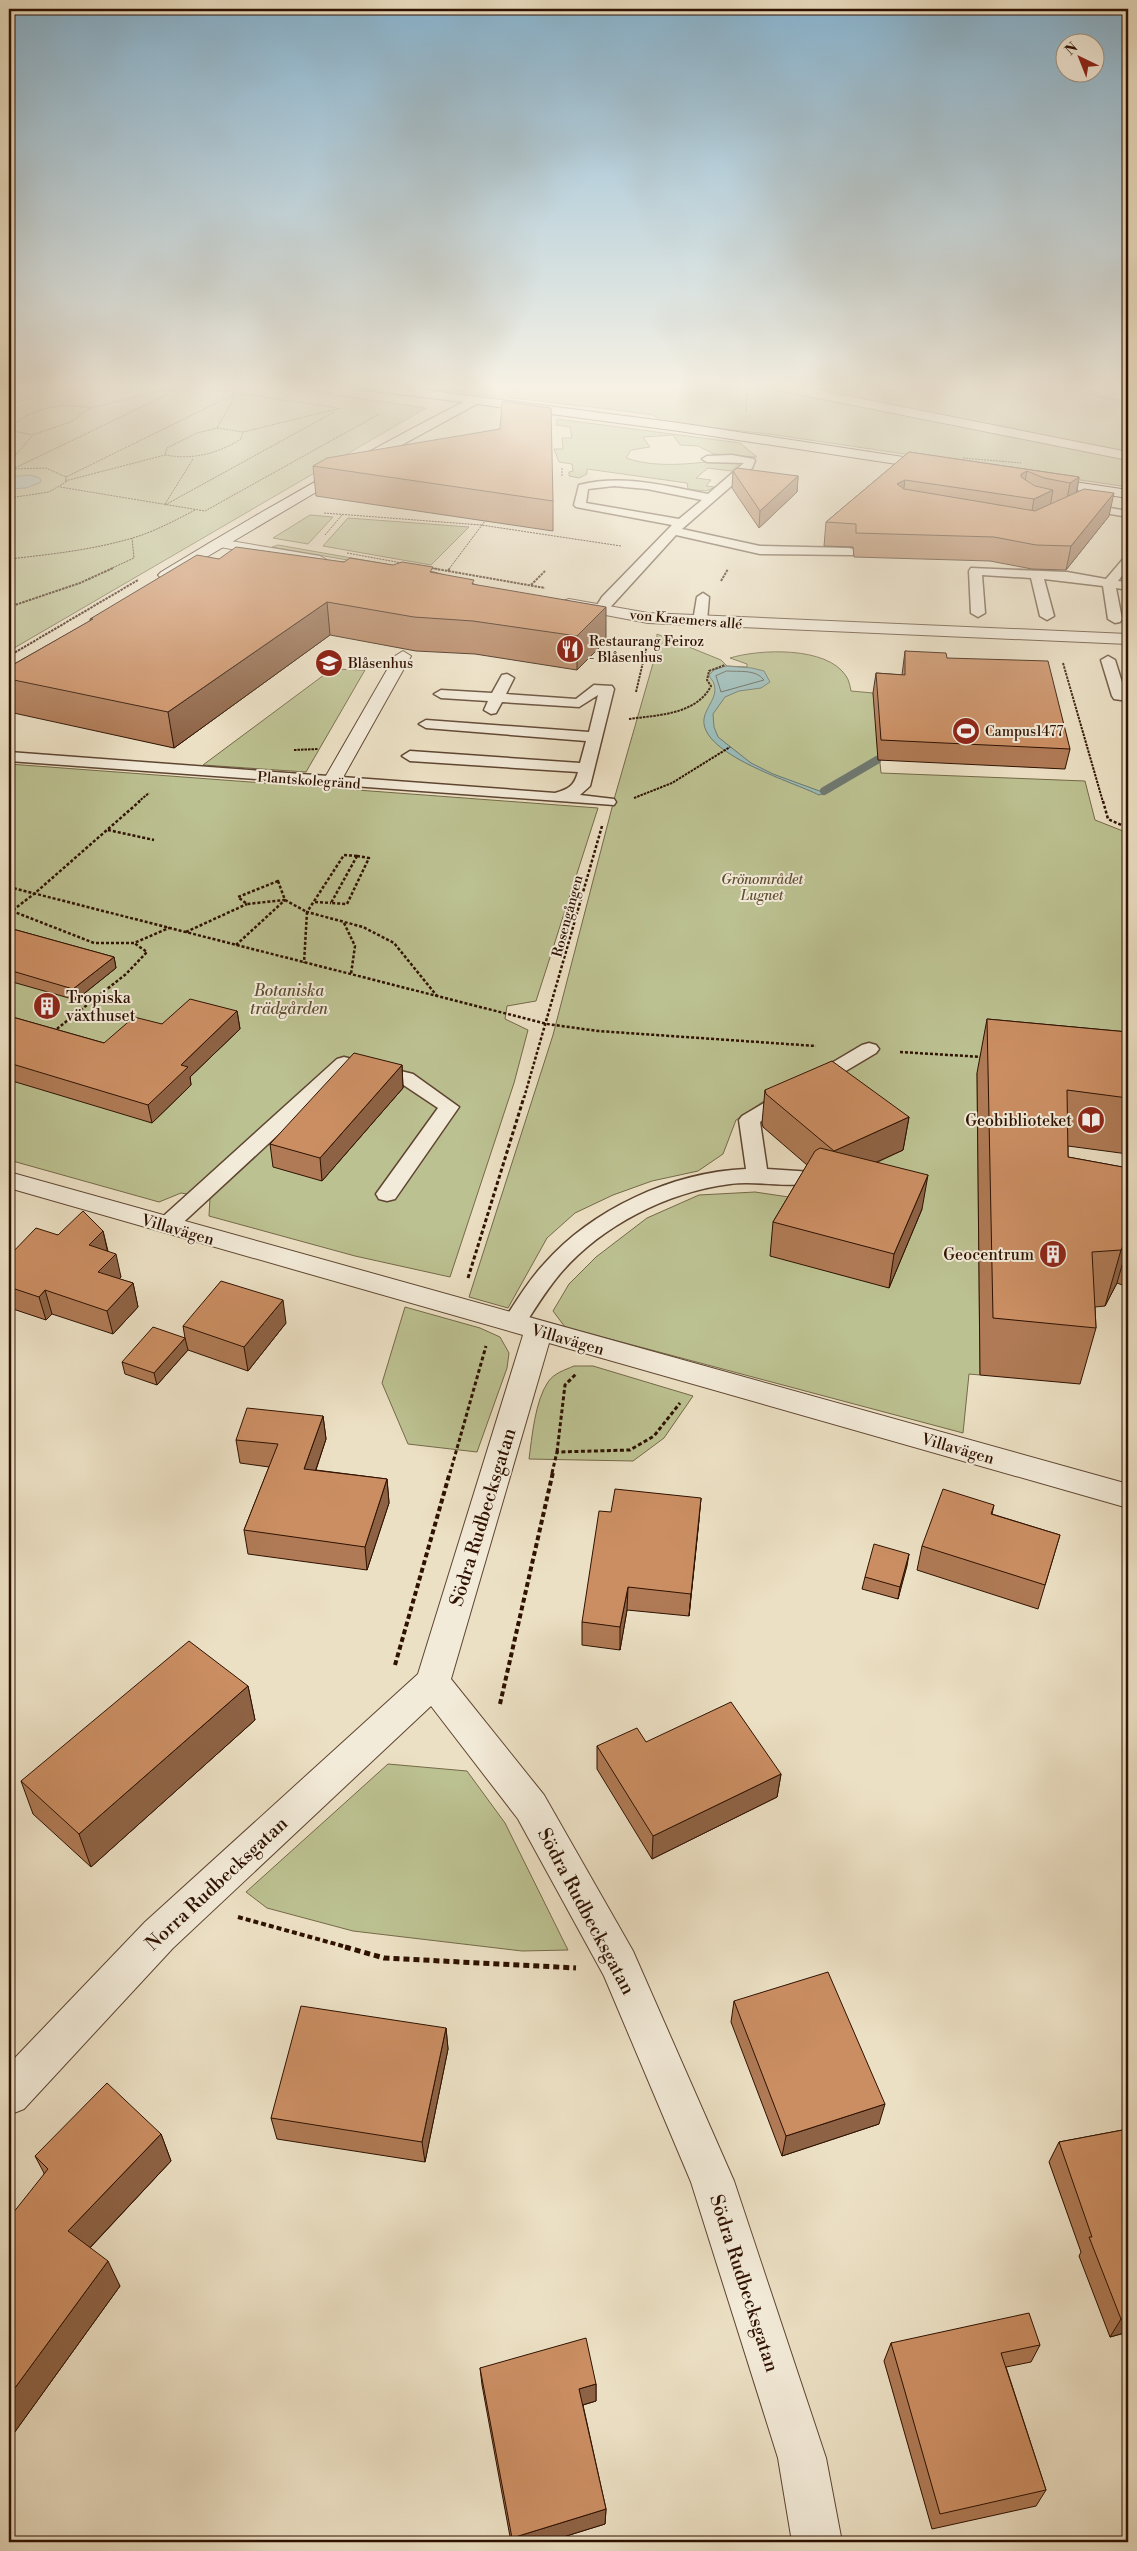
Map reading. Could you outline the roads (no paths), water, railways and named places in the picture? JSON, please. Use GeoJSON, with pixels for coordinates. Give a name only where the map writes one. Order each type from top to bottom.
{"type":"FeatureCollection","features":[{"type":"Feature","properties":{"kind":"street"},"geometry":{"type":"LineString","coordinates":[[151,584],[285,504]]}},
{"type":"Feature","properties":{"kind":"street"},"geometry":{"type":"LineString","coordinates":[[220,542],[336,563]]}},
{"type":"Feature","properties":{"kind":"street","name":"von Kraemers allé"},"geometry":{"type":"LineString","coordinates":[[551,601],[648,618],[1059,638],[1128,639]]}},
{"type":"Feature","properties":{"kind":"street"},"geometry":{"type":"LineString","coordinates":[[332,781],[403,656]]}},
{"type":"Feature","properties":{"kind":"street","name":"Villavägen"},"geometry":{"type":"LineString","coordinates":[[9,1180],[166,1226],[1128,1496]]}},
{"type":"Feature","properties":{"kind":"street","name":"Södra Rudbecksgatan"},"geometry":{"type":"LineString","coordinates":[[526,1327],[433,1682],[531,1806],[621,1970],[712,2182],[802,2458],[817,2542]]}},
{"type":"Feature","properties":{"kind":"street","name":"Norra Rudbecksgatan"},"geometry":{"type":"LineString","coordinates":[[9,2094],[159,1935],[433,1682]]}},
{"type":"Feature","properties":{"kind":"lane"},"geometry":{"type":"LineString","coordinates":[[580,504],[678,527],[739,546],[794,552],[849,552]]}},
{"type":"Feature","properties":{"kind":"lane"},"geometry":{"type":"LineString","coordinates":[[600,610],[607,600],[678,527],[704,504]]}},
{"type":"Feature","properties":{"kind":"lane"},"geometry":{"type":"LineString","coordinates":[[1066,511],[1078,506],[1128,514]]}},
{"type":"Feature","properties":{"kind":"lane"},"geometry":{"type":"LineString","coordinates":[[1109,583],[1128,561]]}},
{"type":"Feature","properties":{"kind":"lane"},"geometry":{"type":"LineString","coordinates":[[978,613],[975,571],[1067,576],[1128,586]]}},
{"type":"Feature","properties":{"kind":"lane"},"geometry":{"type":"LineString","coordinates":[[1037,575],[1047,616]]}},
{"type":"Feature","properties":{"kind":"lane"},"geometry":{"type":"LineString","coordinates":[[1109,583],[1115,619]]}},
{"type":"Feature","properties":{"kind":"lane"},"geometry":{"type":"LineString","coordinates":[[700,621],[703,597]]}},
{"type":"Feature","properties":{"kind":"lane"},"geometry":{"type":"LineString","coordinates":[[1108,660],[1119,696],[1128,697]]}},
{"type":"Feature","properties":{"kind":"lane"},"geometry":{"type":"LineString","coordinates":[[454,791],[507,678]]}},
{"type":"Feature","properties":{"kind":"lane"},"geometry":{"type":"LineString","coordinates":[[441,694],[579,703],[599,688],[607,689],[582,786],[573,793],[555,798]]}},
{"type":"Feature","properties":{"kind":"lane"},"geometry":{"type":"LineString","coordinates":[[426,724],[595,737]]}},
{"type":"Feature","properties":{"kind":"lane","name":"Plantskolegränd"},"geometry":{"type":"LineString","coordinates":[[9,756],[608,802]]}},
{"type":"Feature","properties":{"kind":"lane"},"geometry":{"type":"LineString","coordinates":[[410,756],[586,768]]}},
{"type":"Feature","properties":{"kind":"lane"},"geometry":{"type":"LineString","coordinates":[[758,1177],[749,1120],[869,1049]]}},
{"type":"Feature","properties":{"kind":"lane"},"geometry":{"type":"LineString","coordinates":[[166,1226],[344,1063],[406,1078],[449,1107],[387,1194]]}},
{"type":"Feature","properties":{"kind":"lane"},"geometry":{"type":"LineString","coordinates":[[526,1327],[557,1263],[587,1235],[623,1212],[684,1188],[731,1177],[806,1177]]}},
{"type":"Feature","properties":{"kind":"water"},"geometry":{"type":"Polygon","coordinates":[[[726,666],[764,671],[770,682],[761,688],[739,691],[725,697],[713,714],[714,727],[718,737],[751,763],[773,774],[825,793],[819,795],[754,767],[720,747],[709,736],[704,719],[713,699],[715,689],[709,675],[714,670],[726,666]]]}},
{"type":"Feature","properties":{"kind":"waterway"},"geometry":{"type":"LineString","coordinates":[[824,791],[877,760]]}},
{"type":"Feature","properties":{"kind":"place","name":"Restaurang Feiroz - Blåsenhus"},"geometry":{"type":"Point","coordinates":[570,649]}},
{"type":"Feature","properties":{"kind":"place","name":"Blåsenhus"},"geometry":{"type":"Point","coordinates":[329,663]}},
{"type":"Feature","properties":{"kind":"place","name":"Campus1477"},"geometry":{"type":"Point","coordinates":[966,731]}},
{"type":"Feature","properties":{"kind":"place","name":"Tropiska växthuset"},"geometry":{"type":"Point","coordinates":[47,1006]}},
{"type":"Feature","properties":{"kind":"place","name":"Geobiblioteket"},"geometry":{"type":"Point","coordinates":[1091,1120]}},
{"type":"Feature","properties":{"kind":"place","name":"Geocentrum"},"geometry":{"type":"Point","coordinates":[1053,1254]}},
{"type":"Feature","properties":{"kind":"park label","name":"Grönområdet Lugnet"},"geometry":{"type":"Point","coordinates":[762,888]}},
{"type":"Feature","properties":{"kind":"park label","name":"Botaniska trädgården"},"geometry":{"type":"Point","coordinates":[289,999]}}]}
